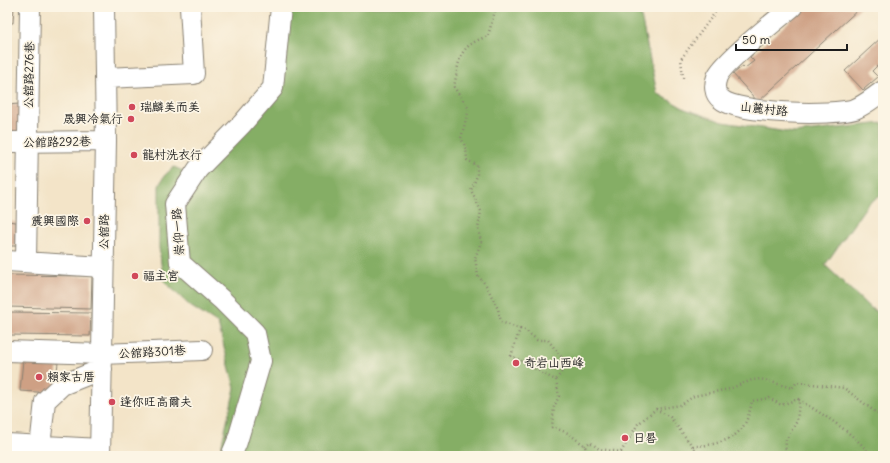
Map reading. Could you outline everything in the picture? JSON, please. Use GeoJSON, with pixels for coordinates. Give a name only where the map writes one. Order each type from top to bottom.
{"type":"FeatureCollection","features":[{"type":"Feature","properties":{"kind":"street","name":"公舘路276巷"},"geometry":{"type":"LineString","coordinates":[[16,262],[28,143],[30,7]]}},
{"type":"Feature","properties":{"kind":"street","name":"公舘路"},"geometry":{"type":"LineString","coordinates":[[100,453],[106,141],[104,7]]}},
{"type":"Feature","properties":{"kind":"street"},"geometry":{"type":"LineString","coordinates":[[105,78],[194,74],[190,7]]}},
{"type":"Feature","properties":{"kind":"street","name":"崇仰一路"},"geometry":{"type":"LineString","coordinates":[[231,456],[237,442],[261,361],[254,333],[222,300],[180,262],[175,204],[198,169],[242,124],[274,88],[281,7]]}},
{"type":"Feature","properties":{"kind":"street","name":"山麓村路"},"geometry":{"type":"LineString","coordinates":[[792,7],[720,70],[715,86],[716,93],[720,99],[735,106],[751,109],[825,113],[854,109],[883,91]]}},
{"type":"Feature","properties":{"kind":"street","name":"公館路292巷"},"geometry":{"type":"LineString","coordinates":[[7,142],[28,143],[106,141]]}},
{"type":"Feature","properties":{"kind":"street"},"geometry":{"type":"LineString","coordinates":[[16,262],[103,267]]}},
{"type":"Feature","properties":{"kind":"street","name":"公舘路301巷"},"geometry":{"type":"LineString","coordinates":[[7,351],[102,361],[202,350]]}},
{"type":"Feature","properties":{"kind":"street"},"geometry":{"type":"LineString","coordinates":[[39,451],[45,400],[62,385],[102,361]]}},
{"type":"Feature","properties":{"kind":"street"},"geometry":{"type":"LineString","coordinates":[[7,444],[39,451],[100,453]]}},
{"type":"Feature","properties":{"kind":"path"},"geometry":{"type":"LineString","coordinates":[[496,7],[488,36],[474,41],[461,53],[454,87],[469,109],[461,138],[466,148],[467,160],[477,165],[477,176],[471,190],[481,211],[478,229],[481,242],[475,258],[478,276],[489,291],[498,309],[501,322],[525,330],[537,340],[548,340],[557,349],[567,364],[556,380],[560,396],[554,407],[552,427],[568,433],[585,446],[586,456]]}},
{"type":"Feature","properties":{"kind":"path"},"geometry":{"type":"LineString","coordinates":[[683,78],[681,59],[719,7]]}},
{"type":"Feature","properties":{"kind":"path"},"geometry":{"type":"LineString","coordinates":[[520,329],[511,356],[530,364],[543,374],[556,380]]}},
{"type":"Feature","properties":{"kind":"path"},"geometry":{"type":"LineString","coordinates":[[585,446],[590,442],[599,449],[621,452],[638,424],[656,409],[681,405],[694,396],[712,394],[761,379],[792,388],[797,382],[844,388],[883,418]]}},
{"type":"Feature","properties":{"kind":"path"},"geometry":{"type":"LineString","coordinates":[[693,446],[709,446],[735,435],[742,428],[752,401],[769,398],[780,405],[798,399]]}},
{"type":"Feature","properties":{"kind":"path"},"geometry":{"type":"LineString","coordinates":[[785,456],[786,440],[798,417],[798,399]]}},
{"type":"Feature","properties":{"kind":"path"},"geometry":{"type":"LineString","coordinates":[[798,399],[834,423],[866,448],[871,456]]}},
{"type":"Feature","properties":{"kind":"path"},"geometry":{"type":"LineString","coordinates":[[656,409],[670,417],[700,456]]}},
{"type":"Feature","properties":{"kind":"green space"},"geometry":{"type":"Polygon","coordinates":[[[277,7],[639,7],[657,93],[685,109],[723,122],[794,133],[883,123],[883,193],[867,205],[825,265],[869,307],[883,315],[883,456],[219,456],[235,388],[218,324],[190,306],[163,280],[159,247],[159,186],[164,176],[174,167],[190,174],[267,93],[277,7]]]}},
{"type":"Feature","properties":{"kind":"building"},"geometry":{"type":"Polygon","coordinates":[[[7,7],[14,7],[13,23],[7,23],[7,7]]]}},
{"type":"Feature","properties":{"kind":"building"},"geometry":{"type":"Polygon","coordinates":[[[805,7],[861,7],[758,102],[733,74],[743,66],[745,68],[754,61],[750,57],[805,7]]]}},
{"type":"Feature","properties":{"kind":"building"},"geometry":{"type":"Polygon","coordinates":[[[883,36],[883,66],[880,63],[872,71],[878,77],[863,90],[845,71],[883,36]]]}},
{"type":"Feature","properties":{"kind":"building"},"geometry":{"type":"Polygon","coordinates":[[[19,104],[21,135],[7,136],[7,105],[19,104]]]}},
{"type":"Feature","properties":{"kind":"building"},"geometry":{"type":"Polygon","coordinates":[[[7,221],[16,222],[16,246],[7,246],[7,221]]]}},
{"type":"Feature","properties":{"kind":"building"},"geometry":{"type":"Polygon","coordinates":[[[7,275],[92,276],[91,309],[7,307],[7,275]]]}},
{"type":"Feature","properties":{"kind":"building"},"geometry":{"type":"Polygon","coordinates":[[[7,312],[91,313],[90,336],[7,335],[7,312]]]}},
{"type":"Feature","properties":{"kind":"building","name":"賴家古厝"},"geometry":{"type":"Polygon","coordinates":[[[23,360],[58,363],[54,393],[20,391],[23,360]]]}},
{"type":"Feature","properties":{"kind":"place","name":"瑞麟美而美"},"geometry":{"type":"Point","coordinates":[132,107]}},
{"type":"Feature","properties":{"kind":"place","name":"晟興冷氣行"},"geometry":{"type":"Point","coordinates":[131,119]}},
{"type":"Feature","properties":{"kind":"place","name":"龍村洗衣行"},"geometry":{"type":"Point","coordinates":[134,155]}},
{"type":"Feature","properties":{"kind":"place","name":"震興國際"},"geometry":{"type":"Point","coordinates":[87,221]}},
{"type":"Feature","properties":{"kind":"place","name":"福主宮"},"geometry":{"type":"Point","coordinates":[135,276]}},
{"type":"Feature","properties":{"kind":"place","name":"奇岩山西峰"},"geometry":{"type":"Point","coordinates":[516,363]}},
{"type":"Feature","properties":{"kind":"place","name":"賴家古厝"},"geometry":{"type":"Point","coordinates":[39,377]}},
{"type":"Feature","properties":{"kind":"place","name":"逢你旺高爾夫"},"geometry":{"type":"Point","coordinates":[112,402]}},
{"type":"Feature","properties":{"kind":"place","name":"日晷"},"geometry":{"type":"Point","coordinates":[625,438]}}]}
